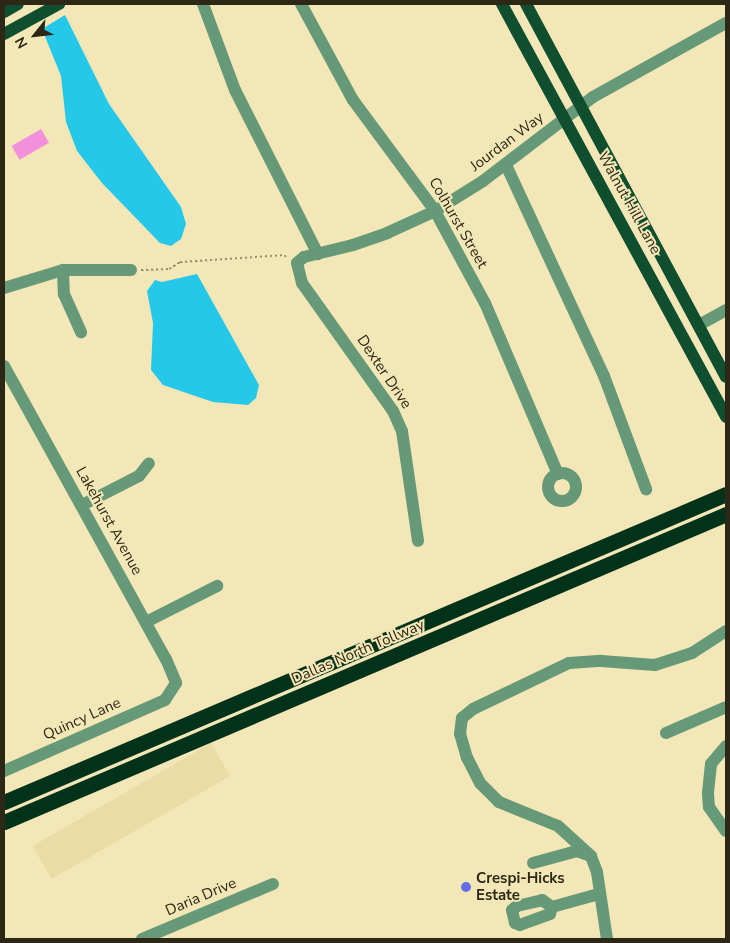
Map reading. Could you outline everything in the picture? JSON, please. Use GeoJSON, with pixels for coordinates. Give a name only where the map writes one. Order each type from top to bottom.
{"type":"FeatureCollection","features":[{"type":"Feature","properties":{"kind":"highway","name":"Dallas North Tollway"},"geometry":{"type":"LineString","coordinates":[[4,802],[726,494]]}},
{"type":"Feature","properties":{"kind":"highway","name":"Dallas North Tollway"},"geometry":{"type":"LineString","coordinates":[[4,822],[726,514]]}},
{"type":"Feature","properties":{"kind":"main road"},"geometry":{"type":"LineString","coordinates":[[4,34],[59,4]]}},
{"type":"Feature","properties":{"kind":"main road","name":"Walnut Hill Lane"},"geometry":{"type":"LineString","coordinates":[[502,4],[726,417]]}},
{"type":"Feature","properties":{"kind":"main road","name":"Walnut Hill Lane"},"geometry":{"type":"LineString","coordinates":[[526,4],[726,377]]}},
{"type":"Feature","properties":{"kind":"main road"},"geometry":{"type":"LineString","coordinates":[[682,334],[699,325]]}},
{"type":"Feature","properties":{"kind":"street"},"geometry":{"type":"LineString","coordinates":[[203,4],[235,90],[318,254]]}},
{"type":"Feature","properties":{"kind":"street","name":"Colhurst Street"},"geometry":{"type":"LineString","coordinates":[[301,4],[353,100],[435,211],[485,304],[558,474]]}},
{"type":"Feature","properties":{"kind":"street","name":"Jourdan Way"},"geometry":{"type":"LineString","coordinates":[[292,261],[354,246],[435,211],[506,165],[580,106],[726,23]]}},
{"type":"Feature","properties":{"kind":"street"},"geometry":{"type":"LineString","coordinates":[[506,165],[604,376],[646,489]]}},
{"type":"Feature","properties":{"kind":"street","name":"Dexter Drive"},"geometry":{"type":"LineString","coordinates":[[292,261],[302,283],[393,411],[402,431],[418,541]]}},
{"type":"Feature","properties":{"kind":"street"},"geometry":{"type":"LineString","coordinates":[[4,288],[63,270],[131,270]]}},
{"type":"Feature","properties":{"kind":"street"},"geometry":{"type":"LineString","coordinates":[[63,270],[64,294],[81,332]]}},
{"type":"Feature","properties":{"kind":"street"},"geometry":{"type":"LineString","coordinates":[[699,325],[726,310]]}},
{"type":"Feature","properties":{"kind":"street","name":"Lakehurst Avenue"},"geometry":{"type":"LineString","coordinates":[[4,366],[146,622],[176,683],[172,694]]}},
{"type":"Feature","properties":{"kind":"street"},"geometry":{"type":"LineString","coordinates":[[82,505],[139,476],[148,463]]}},
{"type":"Feature","properties":{"kind":"street"},"geometry":{"type":"LineString","coordinates":[[146,622],[217,586]]}},
{"type":"Feature","properties":{"kind":"street"},"geometry":{"type":"LineString","coordinates":[[607,939],[597,872],[591,856],[558,826],[499,802],[480,783],[467,758],[460,734],[462,718],[473,709],[569,663],[655,665],[692,653],[726,631]]}},
{"type":"Feature","properties":{"kind":"street","name":"Quincy Lane"},"geometry":{"type":"LineString","coordinates":[[4,771],[172,694]]}},
{"type":"Feature","properties":{"kind":"street"},"geometry":{"type":"LineString","coordinates":[[666,733],[726,707]]}},
{"type":"Feature","properties":{"kind":"street"},"geometry":{"type":"LineString","coordinates":[[726,746],[711,764],[708,794],[709,807],[726,831]]}},
{"type":"Feature","properties":{"kind":"street"},"geometry":{"type":"LineString","coordinates":[[533,864],[577,852],[591,856]]}},
{"type":"Feature","properties":{"kind":"street","name":"Daria Drive"},"geometry":{"type":"LineString","coordinates":[[142,939],[273,884]]}},
{"type":"Feature","properties":{"kind":"street"},"geometry":{"type":"LineString","coordinates":[[552,907],[599,894]]}},
{"type":"Feature","properties":{"kind":"path"},"geometry":{"type":"LineString","coordinates":[[146,270],[158,270],[180,262],[285,255],[292,261]]}},
{"type":"Feature","properties":{"kind":"shaded area"},"geometry":{"type":"Polygon","coordinates":[[[41,129],[49,143],[20,160],[12,146],[41,129]]]}},
{"type":"Feature","properties":{"kind":"shaded area"},"geometry":{"type":"Polygon","coordinates":[[[211,743],[230,776],[52,879],[33,846],[211,743]]]}},
{"type":"Feature","properties":{"kind":"water"},"geometry":{"type":"Polygon","coordinates":[[[65,15],[109,104],[181,207],[186,224],[181,239],[171,246],[160,243],[102,183],[77,151],[66,122],[61,76],[42,29],[65,15]]]}},
{"type":"Feature","properties":{"kind":"water"},"geometry":{"type":"Polygon","coordinates":[[[197,274],[259,385],[256,398],[248,405],[213,402],[163,385],[151,370],[153,323],[147,291],[155,280],[162,282],[197,274]]]}},
{"type":"Feature","properties":{"kind":"place","name":"Crespi-Hicks Estate"},"geometry":{"type":"Point","coordinates":[466,887]}}]}
